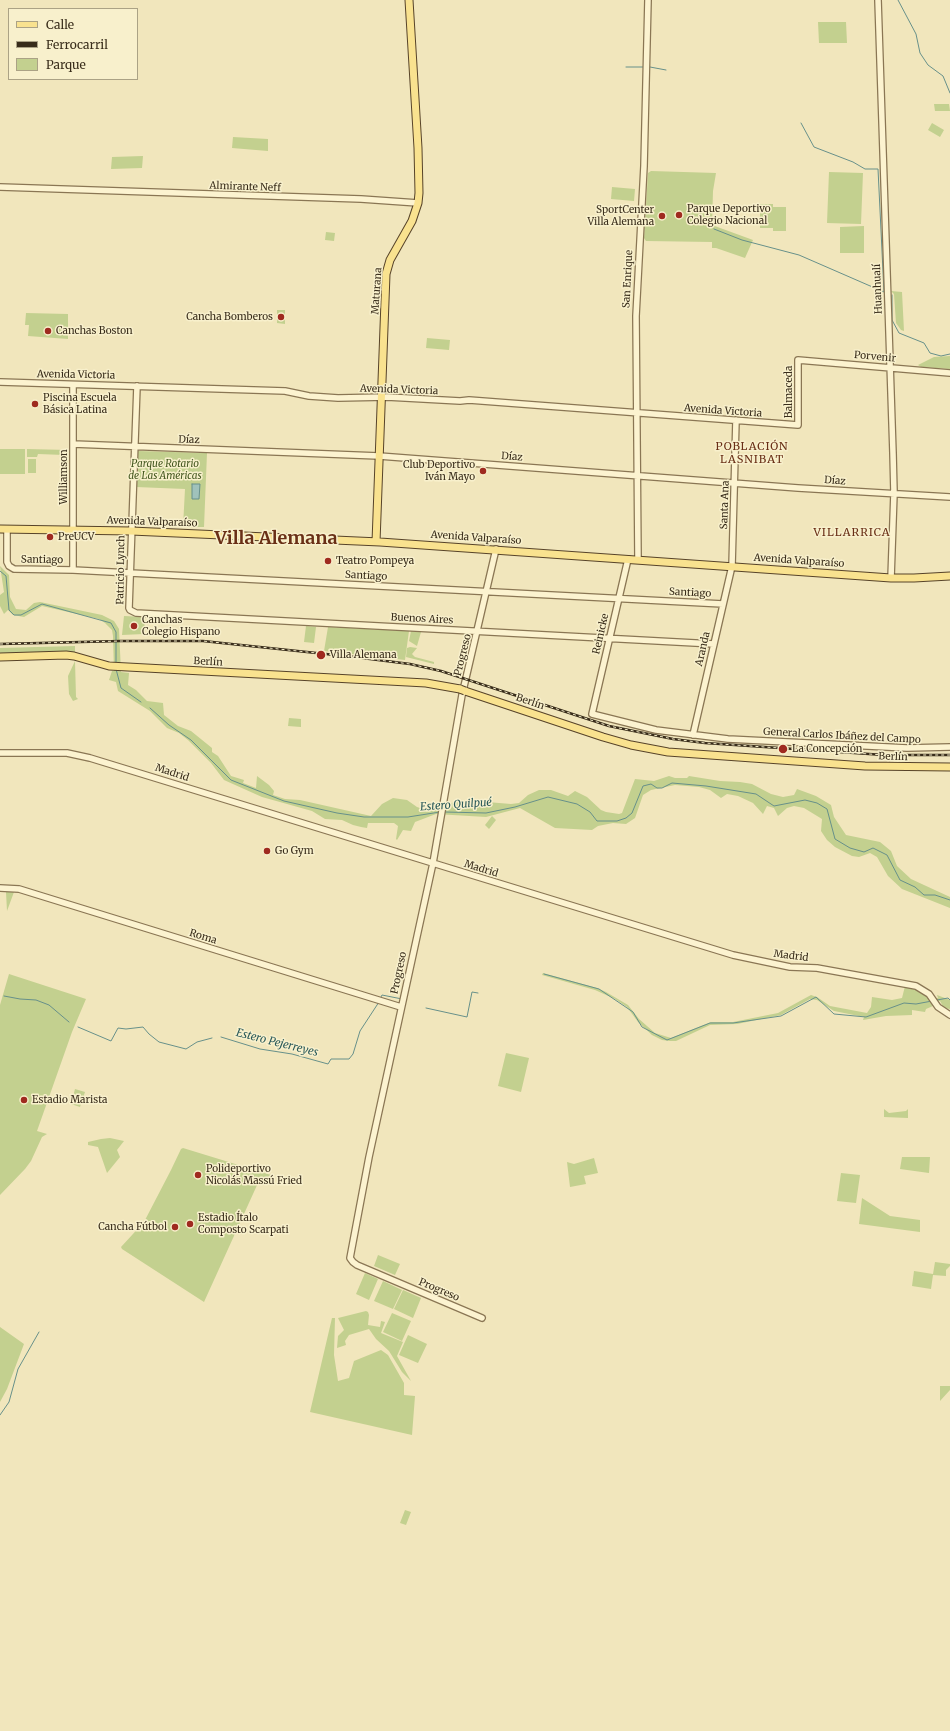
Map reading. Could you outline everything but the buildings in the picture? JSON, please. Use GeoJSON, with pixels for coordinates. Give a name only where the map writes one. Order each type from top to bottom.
{"type":"FeatureCollection","features":[{"type":"Feature","properties":{"kind":"main road","name":"Maturana"},"geometry":{"type":"LineString","coordinates":[[376,542],[387,268],[410,225],[418,202],[418,148],[409,0]]}},
{"type":"Feature","properties":{"kind":"main road","name":"Avenida Valparaíso"},"geometry":{"type":"LineString","coordinates":[[3,529],[131,531],[376,542],[496,549],[891,578],[950,576]]}},
{"type":"Feature","properties":{"kind":"main road","name":"Berlín"},"geometry":{"type":"LineString","coordinates":[[0,657],[66,655],[106,666],[426,683],[463,690],[603,737],[631,745],[668,752],[865,766],[950,767]]}},
{"type":"Feature","properties":{"kind":"street","name":"San Enrique"},"geometry":{"type":"LineString","coordinates":[[638,560],[636,316],[644,166],[648,0]]}},
{"type":"Feature","properties":{"kind":"street","name":"Huanhualí"},"geometry":{"type":"LineString","coordinates":[[878,0],[894,494],[891,578]]}},
{"type":"Feature","properties":{"kind":"street","name":"Almirante Neff"},"geometry":{"type":"LineString","coordinates":[[0,187],[418,202]]}},
{"type":"Feature","properties":{"kind":"street","name":"Porvenir"},"geometry":{"type":"LineString","coordinates":[[798,360],[950,373]]}},
{"type":"Feature","properties":{"kind":"street","name":"Balmaceda"},"geometry":{"type":"LineString","coordinates":[[798,360],[798,425]]}},
{"type":"Feature","properties":{"kind":"street","name":"Avenida Victoria"},"geometry":{"type":"LineString","coordinates":[[0,382],[285,391],[309,396],[338,398],[382,397],[460,401],[469,400],[636,414],[798,425]]}},
{"type":"Feature","properties":{"kind":"street","name":"Williamson"},"geometry":{"type":"LineString","coordinates":[[73,385],[73,570]]}},
{"type":"Feature","properties":{"kind":"street","name":"Patricio Lynch"},"geometry":{"type":"LineString","coordinates":[[130,610],[136,386]]}},
{"type":"Feature","properties":{"kind":"street","name":"Santa Ana"},"geometry":{"type":"LineString","coordinates":[[732,566],[736,420]]}},
{"type":"Feature","properties":{"kind":"street","name":"Díaz"},"geometry":{"type":"LineString","coordinates":[[73,444],[379,456],[735,483],[950,497]]}},
{"type":"Feature","properties":{"kind":"street","name":"Santiago"},"geometry":{"type":"LineString","coordinates":[[3,529],[7,562],[9,566],[14,568],[722,604]]}},
{"type":"Feature","properties":{"kind":"street","name":"Progreso"},"geometry":{"type":"LineString","coordinates":[[482,1318],[357,1265],[350,1258],[367,1163],[432,863],[462,693],[478,631],[496,549]]}},
{"type":"Feature","properties":{"kind":"street","name":"Reinicke"},"geometry":{"type":"LineString","coordinates":[[592,714],[628,559]]}},
{"type":"Feature","properties":{"kind":"street","name":"Aranda"},"geometry":{"type":"LineString","coordinates":[[693,735],[732,566]]}},
{"type":"Feature","properties":{"kind":"street","name":"Buenos Aires"},"geometry":{"type":"LineString","coordinates":[[130,610],[136,613],[714,644]]}},
{"type":"Feature","properties":{"kind":"street","name":"General Carlos Ibáñez del Campo"},"geometry":{"type":"LineString","coordinates":[[592,714],[656,730],[736,740],[907,748],[950,747]]}},
{"type":"Feature","properties":{"kind":"street","name":"Madrid"},"geometry":{"type":"LineString","coordinates":[[0,753],[78,754],[733,955],[790,966],[817,968],[908,984],[923,989],[936,1004],[950,1015]]}},
{"type":"Feature","properties":{"kind":"street","name":"Roma"},"geometry":{"type":"LineString","coordinates":[[0,888],[19,889],[380,1001],[401,1005]]}},
{"type":"Feature","properties":{"kind":"green space"},"geometry":{"type":"Polygon","coordinates":[[[818,22],[846,22],[847,43],[819,43],[818,22]]]}},
{"type":"Feature","properties":{"kind":"green space"},"geometry":{"type":"Polygon","coordinates":[[[934,104],[949,104],[950,111],[935,111],[934,104]]]}},
{"type":"Feature","properties":{"kind":"green space"},"geometry":{"type":"Polygon","coordinates":[[[932,123],[944,130],[940,137],[928,130],[932,123]]]}},
{"type":"Feature","properties":{"kind":"green space"},"geometry":{"type":"Polygon","coordinates":[[[233,137],[268,139],[268,151],[232,148],[233,137]]]}},
{"type":"Feature","properties":{"kind":"green space"},"geometry":{"type":"Polygon","coordinates":[[[143,156],[142,168],[111,169],[112,157],[143,156]]]}},
{"type":"Feature","properties":{"kind":"green space","name":"Parque Deportivo Colegio Nacional"},"geometry":{"type":"Polygon","coordinates":[[[651,171],[716,173],[713,191],[712,225],[753,240],[745,258],[712,248],[712,242],[646,241],[644,238],[648,173],[651,171]]]}},
{"type":"Feature","properties":{"kind":"green space"},"geometry":{"type":"Polygon","coordinates":[[[829,172],[863,173],[861,224],[827,223],[829,172]]]}},
{"type":"Feature","properties":{"kind":"green space"},"geometry":{"type":"Polygon","coordinates":[[[612,187],[635,189],[634,201],[611,199],[612,187]]]}},
{"type":"Feature","properties":{"kind":"green space"},"geometry":{"type":"Polygon","coordinates":[[[760,204],[773,204],[773,207],[786,207],[786,231],[773,231],[773,228],[760,228],[760,204]]]}},
{"type":"Feature","properties":{"kind":"green space"},"geometry":{"type":"Polygon","coordinates":[[[864,226],[864,253],[840,253],[840,227],[864,226]]]}},
{"type":"Feature","properties":{"kind":"green space"},"geometry":{"type":"Polygon","coordinates":[[[326,232],[335,233],[334,241],[325,240],[326,232]]]}},
{"type":"Feature","properties":{"kind":"green space"},"geometry":{"type":"Polygon","coordinates":[[[891,291],[902,292],[904,331],[901,330],[896,323],[894,294],[891,291]]]}},
{"type":"Feature","properties":{"kind":"green space","name":"Cancha Bomberos"},"geometry":{"type":"Polygon","coordinates":[[[277,310],[285,310],[285,324],[277,323],[277,310]]]}},
{"type":"Feature","properties":{"kind":"green space","name":"Canchas Boston"},"geometry":{"type":"Polygon","coordinates":[[[26,313],[68,314],[68,339],[28,336],[29,325],[25,325],[26,313]]]}},
{"type":"Feature","properties":{"kind":"green space"},"geometry":{"type":"Polygon","coordinates":[[[427,338],[450,340],[449,350],[426,348],[427,338]]]}},
{"type":"Feature","properties":{"kind":"green space"},"geometry":{"type":"Polygon","coordinates":[[[950,356],[950,369],[921,367],[918,365],[934,357],[950,356]]]}},
{"type":"Feature","properties":{"kind":"green space"},"geometry":{"type":"Polygon","coordinates":[[[0,449],[25,449],[25,474],[0,474],[0,449]]]}},
{"type":"Feature","properties":{"kind":"green space"},"geometry":{"type":"Polygon","coordinates":[[[27,449],[68,450],[68,471],[64,471],[64,455],[38,454],[37,457],[27,457],[27,449]]]}},
{"type":"Feature","properties":{"kind":"green space","name":"Parque Rotario de Las Américas"},"geometry":{"type":"Polygon","coordinates":[[[138,451],[207,453],[204,527],[183,527],[185,489],[136,487],[138,451]]]}},
{"type":"Feature","properties":{"kind":"green space"},"geometry":{"type":"Polygon","coordinates":[[[28,459],[36,459],[36,473],[28,473],[28,459]]]}},
{"type":"Feature","properties":{"kind":"green space"},"geometry":{"type":"Polygon","coordinates":[[[0,566],[9,575],[10,597],[16,609],[26,610],[34,603],[40,602],[102,615],[114,621],[119,629],[121,672],[129,673],[128,685],[136,690],[147,701],[163,703],[164,715],[178,726],[191,731],[212,748],[212,752],[218,756],[231,776],[244,780],[243,783],[256,788],[257,776],[269,785],[274,791],[273,795],[285,799],[300,800],[371,816],[382,804],[393,798],[407,800],[417,807],[426,810],[439,806],[439,808],[444,808],[451,803],[463,800],[511,804],[519,803],[528,795],[539,790],[551,790],[568,796],[575,791],[587,797],[601,810],[619,814],[622,813],[635,779],[654,781],[669,776],[675,778],[687,778],[689,776],[720,781],[740,782],[752,784],[771,794],[783,797],[794,795],[797,789],[816,796],[831,805],[834,817],[846,835],[880,842],[891,851],[897,866],[911,879],[950,897],[950,908],[902,889],[888,876],[877,857],[870,853],[859,857],[852,856],[835,847],[827,840],[821,831],[822,819],[804,808],[794,806],[787,808],[778,816],[774,808],[767,806],[763,814],[753,803],[738,796],[727,794],[721,798],[710,790],[699,787],[675,785],[651,790],[643,795],[635,818],[626,824],[613,823],[598,826],[592,830],[555,828],[520,808],[486,817],[436,814],[415,822],[411,831],[403,830],[397,840],[398,826],[394,823],[368,823],[367,828],[361,827],[342,820],[325,819],[312,811],[262,797],[224,780],[211,763],[188,740],[179,733],[167,728],[150,711],[118,691],[116,682],[109,680],[112,671],[114,671],[113,636],[112,630],[105,623],[99,619],[42,606],[24,617],[13,615],[8,610],[4,614],[0,606],[0,595],[4,592],[0,566]]]}},
{"type":"Feature","properties":{"kind":"green space","name":"Canchas Colegio Hispano"},"geometry":{"type":"Polygon","coordinates":[[[124,616],[145,617],[144,634],[122,635],[124,616]]]}},
{"type":"Feature","properties":{"kind":"green space"},"geometry":{"type":"Polygon","coordinates":[[[306,626],[316,627],[314,643],[304,642],[306,626]]]}},
{"type":"Feature","properties":{"kind":"green space"},"geometry":{"type":"Polygon","coordinates":[[[328,627],[409,631],[405,660],[324,651],[328,627]]]}},
{"type":"Feature","properties":{"kind":"green space"},"geometry":{"type":"Polygon","coordinates":[[[411,631],[421,632],[417,646],[409,641],[411,631]]]}},
{"type":"Feature","properties":{"kind":"green space"},"geometry":{"type":"Polygon","coordinates":[[[75,646],[75,652],[0,654],[0,648],[75,646]]]}},
{"type":"Feature","properties":{"kind":"green space"},"geometry":{"type":"Polygon","coordinates":[[[407,648],[417,648],[412,654],[415,657],[434,662],[434,664],[406,657],[407,648]]]}},
{"type":"Feature","properties":{"kind":"green space"},"geometry":{"type":"Polygon","coordinates":[[[75,661],[76,697],[78,699],[73,701],[69,694],[68,676],[75,661]]]}},
{"type":"Feature","properties":{"kind":"green space"},"geometry":{"type":"Polygon","coordinates":[[[289,718],[301,719],[301,727],[288,726],[289,718]]]}},
{"type":"Feature","properties":{"kind":"green space"},"geometry":{"type":"Polygon","coordinates":[[[492,816],[496,820],[489,829],[485,825],[492,816]]]}},
{"type":"Feature","properties":{"kind":"green space"},"geometry":{"type":"Polygon","coordinates":[[[6,892],[14,892],[7,911],[6,892]]]}},
{"type":"Feature","properties":{"kind":"green space"},"geometry":{"type":"Polygon","coordinates":[[[543,973],[597,988],[606,992],[628,1005],[639,1019],[655,1033],[671,1038],[711,1022],[733,1022],[778,1013],[811,995],[817,997],[830,1006],[867,1013],[871,1007],[872,997],[892,1000],[902,998],[905,986],[922,992],[929,998],[938,998],[937,995],[950,1000],[950,1009],[944,1008],[940,1001],[937,1001],[931,1002],[933,1006],[926,1009],[925,1012],[912,1010],[912,1015],[886,1016],[863,1020],[864,1017],[834,1011],[817,1000],[810,999],[781,1015],[737,1024],[710,1025],[676,1041],[670,1041],[662,1040],[652,1035],[638,1022],[627,1007],[615,999],[595,990],[542,975],[543,973]]]}},
{"type":"Feature","properties":{"kind":"green space","name":"Estadio Marista"},"geometry":{"type":"Polygon","coordinates":[[[9,974],[86,999],[72,1032],[37,1131],[47,1134],[42,1137],[31,1161],[25,1169],[0,1195],[0,1005],[9,974]]]}},
{"type":"Feature","properties":{"kind":"green space"},"geometry":{"type":"Polygon","coordinates":[[[506,1053],[529,1058],[521,1092],[498,1086],[506,1053]]]}},
{"type":"Feature","properties":{"kind":"green space"},"geometry":{"type":"Polygon","coordinates":[[[75,1089],[85,1092],[80,1107],[71,1104],[75,1089]]]}},
{"type":"Feature","properties":{"kind":"green space"},"geometry":{"type":"Polygon","coordinates":[[[884,1109],[889,1113],[906,1111],[908,1109],[908,1118],[884,1117],[884,1109]]]}},
{"type":"Feature","properties":{"kind":"green space"},"geometry":{"type":"Polygon","coordinates":[[[110,1138],[124,1141],[117,1150],[120,1157],[107,1173],[98,1147],[88,1145],[88,1142],[110,1138]]]}},
{"type":"Feature","properties":{"kind":"green space","name":"Estadio Ítalo Composto Scarpati"},"geometry":{"type":"Polygon","coordinates":[[[183,1148],[271,1175],[265,1185],[258,1183],[204,1302],[121,1247],[144,1222],[181,1149],[183,1148]]]}},
{"type":"Feature","properties":{"kind":"green space"},"geometry":{"type":"Polygon","coordinates":[[[902,1157],[930,1157],[929,1173],[900,1169],[902,1157]]]}},
{"type":"Feature","properties":{"kind":"green space"},"geometry":{"type":"Polygon","coordinates":[[[594,1158],[598,1173],[584,1176],[586,1184],[570,1187],[567,1162],[574,1164],[594,1158]]]}},
{"type":"Feature","properties":{"kind":"green space"},"geometry":{"type":"Polygon","coordinates":[[[841,1173],[860,1175],[856,1203],[837,1201],[841,1173]]]}},
{"type":"Feature","properties":{"kind":"green space"},"geometry":{"type":"Polygon","coordinates":[[[862,1198],[890,1216],[920,1220],[920,1232],[859,1224],[862,1198]]]}},
{"type":"Feature","properties":{"kind":"green space"},"geometry":{"type":"Polygon","coordinates":[[[378,1255],[400,1264],[395,1275],[374,1266],[378,1255]]]}},
{"type":"Feature","properties":{"kind":"green space"},"geometry":{"type":"Polygon","coordinates":[[[935,1262],[950,1264],[946,1270],[946,1276],[933,1275],[931,1289],[912,1286],[914,1271],[933,1274],[935,1262]]]}},
{"type":"Feature","properties":{"kind":"green space"},"geometry":{"type":"Polygon","coordinates":[[[365,1273],[378,1279],[369,1300],[356,1294],[365,1273]]]}},
{"type":"Feature","properties":{"kind":"green space"},"geometry":{"type":"Polygon","coordinates":[[[383,1281],[402,1290],[393,1309],[374,1301],[383,1281]]]}},
{"type":"Feature","properties":{"kind":"green space"},"geometry":{"type":"Polygon","coordinates":[[[403,1290],[421,1298],[413,1318],[394,1309],[403,1290]]]}},
{"type":"Feature","properties":{"kind":"green space"},"geometry":{"type":"Polygon","coordinates":[[[366,1311],[369,1315],[368,1325],[380,1327],[381,1321],[385,1322],[381,1333],[403,1342],[397,1356],[411,1381],[402,1372],[389,1351],[376,1339],[369,1329],[349,1335],[345,1341],[346,1345],[337,1348],[338,1336],[344,1330],[338,1318],[366,1311]]]}},
{"type":"Feature","properties":{"kind":"green space"},"geometry":{"type":"Polygon","coordinates":[[[392,1313],[411,1321],[402,1341],[383,1332],[392,1313]]]}},
{"type":"Feature","properties":{"kind":"green space"},"geometry":{"type":"Polygon","coordinates":[[[332,1318],[335,1318],[334,1355],[338,1381],[349,1378],[354,1361],[381,1350],[388,1355],[404,1383],[404,1395],[415,1396],[412,1435],[310,1412],[332,1318]]]}},
{"type":"Feature","properties":{"kind":"green space"},"geometry":{"type":"Polygon","coordinates":[[[0,1327],[24,1344],[7,1389],[0,1402],[0,1327]]]}},
{"type":"Feature","properties":{"kind":"green space"},"geometry":{"type":"Polygon","coordinates":[[[408,1335],[427,1344],[418,1363],[399,1355],[408,1335]]]}},
{"type":"Feature","properties":{"kind":"green space"},"geometry":{"type":"Polygon","coordinates":[[[940,1386],[950,1386],[950,1390],[940,1401],[940,1386]]]}},
{"type":"Feature","properties":{"kind":"green space"},"geometry":{"type":"Polygon","coordinates":[[[405,1510],[411,1512],[406,1525],[400,1523],[405,1510]]]}},
{"type":"Feature","properties":{"kind":"water"},"geometry":{"type":"Polygon","coordinates":[[[192,484],[200,484],[199,499],[192,499],[192,484]]]}},
{"type":"Feature","properties":{"kind":"waterway"},"geometry":{"type":"LineString","coordinates":[[898,0],[916,34],[920,53],[928,65],[943,76],[950,93]]}},
{"type":"Feature","properties":{"kind":"waterway"},"geometry":{"type":"LineString","coordinates":[[626,67],[643,67]]}},
{"type":"Feature","properties":{"kind":"waterway"},"geometry":{"type":"LineString","coordinates":[[650,67],[666,70]]}},
{"type":"Feature","properties":{"kind":"waterway"},"geometry":{"type":"LineString","coordinates":[[714,229],[742,240],[799,255],[884,292],[878,169],[865,169],[853,162],[814,147],[801,123]]}},
{"type":"Feature","properties":{"kind":"waterway"},"geometry":{"type":"LineString","coordinates":[[892,295],[892,320],[899,333],[924,343],[930,353],[941,356],[950,354]]}},
{"type":"Feature","properties":{"kind":"waterway","name":"Estero Quilpué"},"geometry":{"type":"LineString","coordinates":[[0,571],[6,576],[9,610],[14,615],[21,615],[42,604],[111,623],[116,632],[116,664]]}},
{"type":"Feature","properties":{"kind":"waterway","name":"Estero Quilpué"},"geometry":{"type":"LineString","coordinates":[[116,669],[121,688],[141,702]]}},
{"type":"Feature","properties":{"kind":"waterway","name":"Estero Quilpué"},"geometry":{"type":"LineString","coordinates":[[150,708],[169,725],[191,740],[231,780],[284,801],[337,813],[364,817],[408,817],[440,812]]}},
{"type":"Feature","properties":{"kind":"waterway","name":"Estero Quilpué"},"geometry":{"type":"LineString","coordinates":[[445,812],[486,813],[515,807],[548,797],[577,804],[590,812],[597,821],[617,821],[626,818],[632,813],[643,786],[651,784],[657,788],[662,788],[672,783],[706,786],[756,794],[774,806],[805,800],[817,803],[827,809],[835,839],[850,848],[864,852],[873,848],[887,855],[900,880],[915,887],[924,895],[935,895],[950,900]]}},
{"type":"Feature","properties":{"kind":"waterway","name":"Estero Pejerreyes"},"geometry":{"type":"LineString","coordinates":[[544,974],[599,989],[633,1012],[642,1027],[667,1040],[710,1023],[733,1023],[781,1016],[816,997],[834,1014],[866,1017],[904,1003],[916,1004],[932,1001]]}},
{"type":"Feature","properties":{"kind":"waterway","name":"Estero Pejerreyes"},"geometry":{"type":"LineString","coordinates":[[426,1008],[467,1017],[472,992],[478,993]]}},
{"type":"Feature","properties":{"kind":"waterway","name":"Estero Pejerreyes"},"geometry":{"type":"LineString","coordinates":[[381,997],[382,995],[402,999]]}},
{"type":"Feature","properties":{"kind":"waterway","name":"Estero Pejerreyes"},"geometry":{"type":"LineString","coordinates":[[4,996],[36,1000],[49,1005],[69,1022]]}},
{"type":"Feature","properties":{"kind":"waterway","name":"Estero Pejerreyes"},"geometry":{"type":"LineString","coordinates":[[937,1000],[948,998],[950,1000]]}},
{"type":"Feature","properties":{"kind":"waterway","name":"Estero Pejerreyes"},"geometry":{"type":"LineString","coordinates":[[221,1037],[260,1049],[292,1054],[328,1064],[331,1059],[349,1059],[353,1054],[360,1031],[379,1002]]}},
{"type":"Feature","properties":{"kind":"waterway","name":"Estero Pejerreyes"},"geometry":{"type":"LineString","coordinates":[[78,1027],[111,1041],[118,1028],[126,1029],[143,1027],[159,1042],[186,1049],[197,1042],[212,1038]]}},
{"type":"Feature","properties":{"kind":"waterway"},"geometry":{"type":"LineString","coordinates":[[0,1415],[9,1402],[18,1369],[39,1332]]}},
{"type":"Feature","properties":{"kind":"railway"},"geometry":{"type":"LineString","coordinates":[[0,644],[121,641],[203,641],[354,657],[410,664],[441,671],[609,726],[673,739],[705,743],[884,755],[950,755]]}},
{"type":"Feature","properties":{"kind":"place","name":"Parque Deportivo Colegio Nacional"},"geometry":{"type":"Point","coordinates":[679,215]}},
{"type":"Feature","properties":{"kind":"place","name":"SportCenter Villa Alemana"},"geometry":{"type":"Point","coordinates":[662,216]}},
{"type":"Feature","properties":{"kind":"place","name":"Cancha Bomberos"},"geometry":{"type":"Point","coordinates":[281,317]}},
{"type":"Feature","properties":{"kind":"place","name":"Canchas Boston"},"geometry":{"type":"Point","coordinates":[48,331]}},
{"type":"Feature","properties":{"kind":"place","name":"Piscina Escuela Básica Latina"},"geometry":{"type":"Point","coordinates":[35,404]}},
{"type":"Feature","properties":{"kind":"place","name":"Club Deportivo Iván Mayo"},"geometry":{"type":"Point","coordinates":[483,471]}},
{"type":"Feature","properties":{"kind":"place","name":"PreUCV"},"geometry":{"type":"Point","coordinates":[50,537]}},
{"type":"Feature","properties":{"kind":"place","name":"Teatro Pompeya"},"geometry":{"type":"Point","coordinates":[328,561]}},
{"type":"Feature","properties":{"kind":"place","name":"Canchas Colegio Hispano"},"geometry":{"type":"Point","coordinates":[134,626]}},
{"type":"Feature","properties":{"kind":"place","name":"Villa Alemana"},"geometry":{"type":"Point","coordinates":[321,655]}},
{"type":"Feature","properties":{"kind":"place","name":"La Concepción"},"geometry":{"type":"Point","coordinates":[783,749]}},
{"type":"Feature","properties":{"kind":"place","name":"Go Gym"},"geometry":{"type":"Point","coordinates":[267,851]}},
{"type":"Feature","properties":{"kind":"place","name":"Estadio Marista"},"geometry":{"type":"Point","coordinates":[24,1100]}},
{"type":"Feature","properties":{"kind":"place","name":"Polideportivo Nicolás Massú Fried"},"geometry":{"type":"Point","coordinates":[198,1175]}},
{"type":"Feature","properties":{"kind":"place","name":"Estadio Ítalo Composto Scarpati"},"geometry":{"type":"Point","coordinates":[190,1224]}},
{"type":"Feature","properties":{"kind":"place","name":"Cancha Fútbol"},"geometry":{"type":"Point","coordinates":[175,1227]}},
{"type":"Feature","properties":{"kind":"district","name":"POBLACIÓN LASNIBAT"},"geometry":{"type":"Point","coordinates":[752,453]}},
{"type":"Feature","properties":{"kind":"district","name":"VILLARRICA"},"geometry":{"type":"Point","coordinates":[852,533]}},
{"type":"Feature","properties":{"kind":"district","name":"Villa Alemana"},"geometry":{"type":"Point","coordinates":[276,539]}}]}
